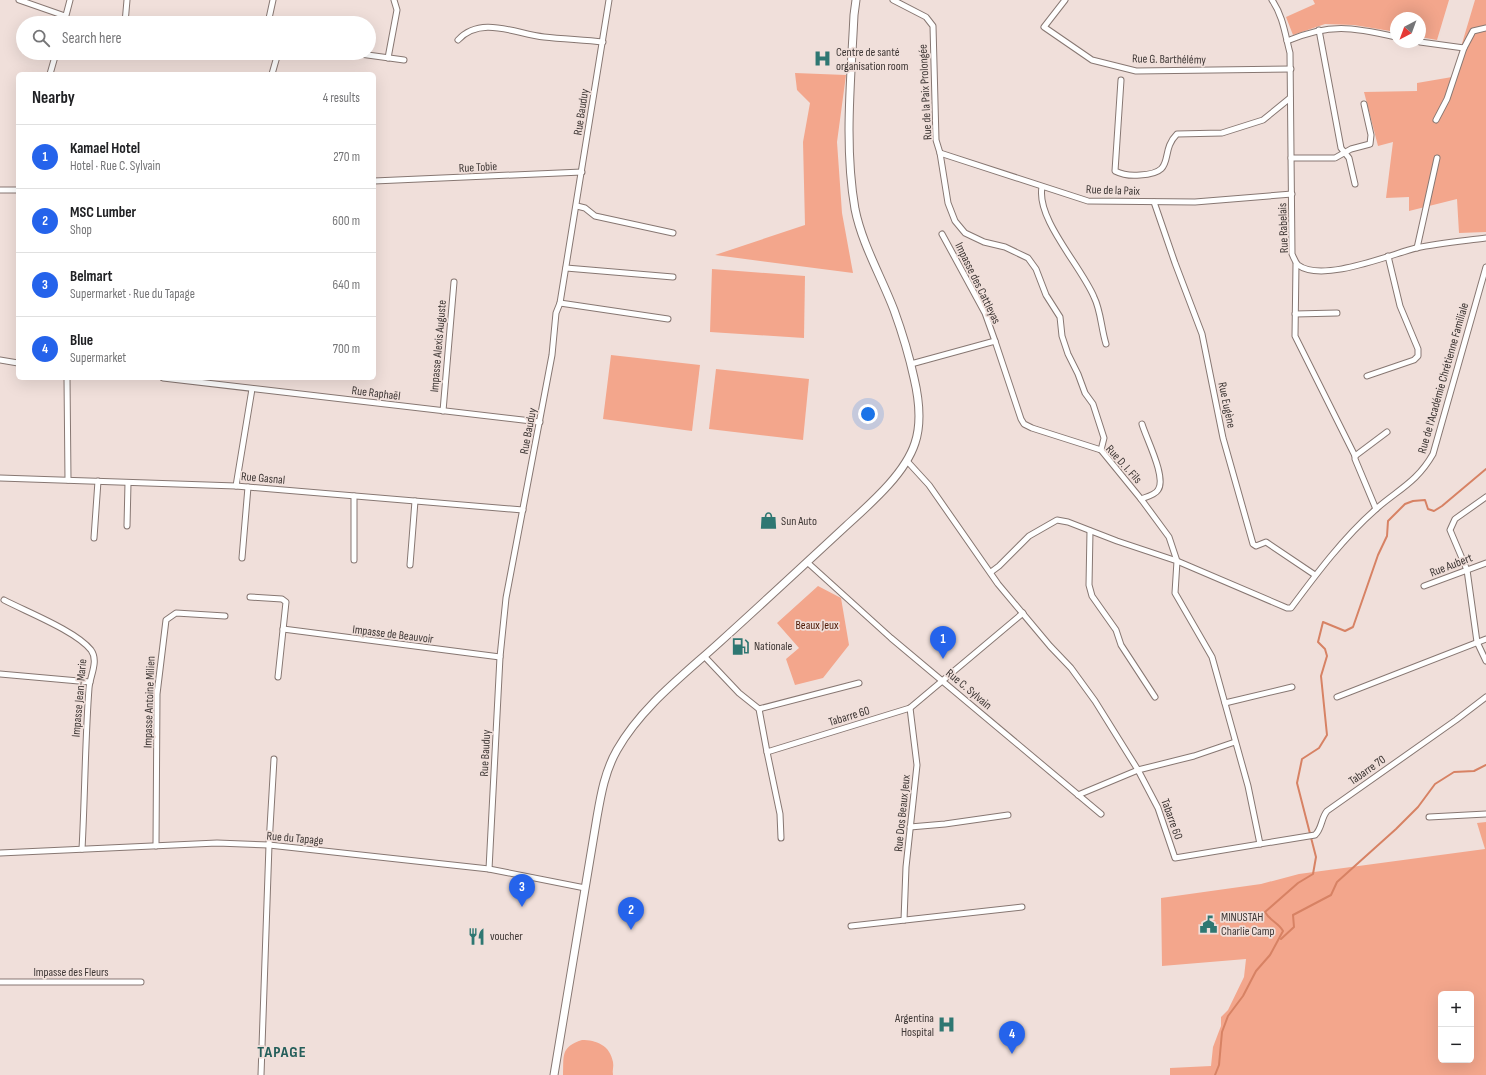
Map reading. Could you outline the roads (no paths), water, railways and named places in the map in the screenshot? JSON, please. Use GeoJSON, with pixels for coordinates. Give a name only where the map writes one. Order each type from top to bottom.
{"type":"FeatureCollection","features":[{"type":"Feature","properties":{"kind":"main road"},"geometry":{"type":"LineString","coordinates":[[554,1075],[604,779],[616,752],[641,717],[704,656],[874,499],[907,461],[915,444],[918,428],[917,393],[911,364],[894,310],[865,244],[856,212],[851,184],[849,145],[854,16],[856,0]]}},
{"type":"Feature","properties":{"kind":"street"},"geometry":{"type":"LineString","coordinates":[[19,0],[66,16],[70,0]]}},
{"type":"Feature","properties":{"kind":"street"},"geometry":{"type":"LineString","coordinates":[[126,16],[127,0]]}},
{"type":"Feature","properties":{"kind":"street"},"geometry":{"type":"LineString","coordinates":[[270,16],[273,0]]}},
{"type":"Feature","properties":{"kind":"street"},"geometry":{"type":"LineString","coordinates":[[388,58],[397,10],[394,0]]}},
{"type":"Feature","properties":{"kind":"street","name":"Rue Bauduy"},"geometry":{"type":"LineString","coordinates":[[489,869],[500,657],[506,598],[524,510],[552,355],[556,313],[560,303],[577,206],[609,0]]}},
{"type":"Feature","properties":{"kind":"street","name":"Rue de la Paix Prolongée"},"geometry":{"type":"LineString","coordinates":[[893,0],[926,17],[933,26],[936,140],[940,153],[948,203],[955,221],[965,233],[984,242],[1005,247],[1028,258],[1036,269],[1046,295],[1060,317],[1062,336],[1068,354],[1085,393],[1093,404],[1104,438],[1101,450]]}},
{"type":"Feature","properties":{"kind":"street","name":"Rue G. Barthélémy"},"geometry":{"type":"LineString","coordinates":[[1065,0],[1044,27],[1092,60],[1136,71],[1291,69]]}},
{"type":"Feature","properties":{"kind":"street","name":"Rue Rabelais"},"geometry":{"type":"LineString","coordinates":[[1272,0],[1279,10],[1287,41],[1291,69],[1292,254],[1296,264],[1313,270],[1337,270],[1417,248],[1486,238]]}},
{"type":"Feature","properties":{"kind":"street"},"geometry":{"type":"LineString","coordinates":[[458,40],[467,31],[486,27],[518,31],[543,37],[603,42]]}},
{"type":"Feature","properties":{"kind":"street"},"geometry":{"type":"LineString","coordinates":[[1287,41],[1319,30],[1340,28],[1356,28],[1390,36]]}},
{"type":"Feature","properties":{"kind":"street"},"geometry":{"type":"LineString","coordinates":[[1436,120],[1449,94],[1464,48],[1473,31],[1486,28]]}},
{"type":"Feature","properties":{"kind":"street"},"geometry":{"type":"LineString","coordinates":[[1319,30],[1341,148],[1348,158],[1355,184]]}},
{"type":"Feature","properties":{"kind":"street"},"geometry":{"type":"LineString","coordinates":[[1426,43],[1464,48]]}},
{"type":"Feature","properties":{"kind":"street"},"geometry":{"type":"LineString","coordinates":[[376,56],[404,60]]}},
{"type":"Feature","properties":{"kind":"street"},"geometry":{"type":"LineString","coordinates":[[51,72],[54,60]]}},
{"type":"Feature","properties":{"kind":"street"},"geometry":{"type":"LineString","coordinates":[[273,72],[276,60]]}},
{"type":"Feature","properties":{"kind":"street"},"geometry":{"type":"LineString","coordinates":[[1121,80],[1115,171],[1122,175],[1141,175],[1158,172],[1165,164],[1171,141],[1178,134],[1222,133],[1263,120],[1290,98]]}},
{"type":"Feature","properties":{"kind":"street"},"geometry":{"type":"LineString","coordinates":[[1291,158],[1335,158],[1345,154],[1351,149],[1368,146],[1371,142],[1372,135],[1364,104]]}},
{"type":"Feature","properties":{"kind":"street","name":"Rue de la Paix"},"geometry":{"type":"LineString","coordinates":[[940,153],[1088,202],[1195,202],[1292,194]]}},
{"type":"Feature","properties":{"kind":"street"},"geometry":{"type":"LineString","coordinates":[[1417,248],[1437,158]]}},
{"type":"Feature","properties":{"kind":"street","name":"Rue Tobie"},"geometry":{"type":"LineString","coordinates":[[376,181],[582,172]]}},
{"type":"Feature","properties":{"kind":"street"},"geometry":{"type":"LineString","coordinates":[[1042,187],[1041,196],[1048,219],[1094,295],[1099,310],[1100,325],[1106,344]]}},
{"type":"Feature","properties":{"kind":"street"},"geometry":{"type":"LineString","coordinates":[[0,190],[16,190]]}},
{"type":"Feature","properties":{"kind":"street","name":"Rue Eugène"},"geometry":{"type":"LineString","coordinates":[[1154,202],[1202,334],[1224,438],[1253,544],[1256,546],[1266,542],[1315,575]]}},
{"type":"Feature","properties":{"kind":"street"},"geometry":{"type":"LineString","coordinates":[[577,206],[585,208],[596,216],[673,233]]}},
{"type":"Feature","properties":{"kind":"street","name":"Impasse des Cattleyas"},"geometry":{"type":"LineString","coordinates":[[942,234],[984,313],[995,341]]}},
{"type":"Feature","properties":{"kind":"street"},"geometry":{"type":"LineString","coordinates":[[1367,376],[1414,360],[1418,356],[1418,349],[1400,306],[1388,256]]}},
{"type":"Feature","properties":{"kind":"street"},"geometry":{"type":"LineString","coordinates":[[1296,264],[1295,336],[1355,456],[1376,509]]}},
{"type":"Feature","properties":{"kind":"street","name":"Rue de l'Académie Chrétienne Familiale"},"geometry":{"type":"LineString","coordinates":[[1177,561],[1287,608],[1291,608],[1315,575],[1376,509],[1407,486],[1424,470],[1433,454],[1486,267]]}},
{"type":"Feature","properties":{"kind":"street"},"geometry":{"type":"LineString","coordinates":[[566,268],[673,277]]}},
{"type":"Feature","properties":{"kind":"street","name":"Impasse Alexis Auguste"},"geometry":{"type":"LineString","coordinates":[[442,411],[454,282]]}},
{"type":"Feature","properties":{"kind":"street"},"geometry":{"type":"LineString","coordinates":[[560,303],[668,319]]}},
{"type":"Feature","properties":{"kind":"street"},"geometry":{"type":"LineString","coordinates":[[1295,314],[1337,313]]}},
{"type":"Feature","properties":{"kind":"street"},"geometry":{"type":"LineString","coordinates":[[911,364],[995,341]]}},
{"type":"Feature","properties":{"kind":"street","name":"Rue D. I. Fils"},"geometry":{"type":"LineString","coordinates":[[995,341],[1024,424],[1032,428],[1101,450],[1141,499],[1169,537],[1177,561]]}},
{"type":"Feature","properties":{"kind":"street"},"geometry":{"type":"LineString","coordinates":[[0,360],[16,363]]}},
{"type":"Feature","properties":{"kind":"street"},"geometry":{"type":"LineString","coordinates":[[67,380],[68,480]]}},
{"type":"Feature","properties":{"kind":"street","name":"Rue Raphaël"},"geometry":{"type":"LineString","coordinates":[[181,380],[540,422]]}},
{"type":"Feature","properties":{"kind":"street"},"geometry":{"type":"LineString","coordinates":[[236,486],[252,388]]}},
{"type":"Feature","properties":{"kind":"street"},"geometry":{"type":"LineString","coordinates":[[1141,499],[1158,490],[1160,484],[1158,465],[1146,438],[1142,424]]}},
{"type":"Feature","properties":{"kind":"street"},"geometry":{"type":"LineString","coordinates":[[1355,456],[1387,432]]}},
{"type":"Feature","properties":{"kind":"street","name":"Tabarre 60"},"geometry":{"type":"LineString","coordinates":[[907,461],[928,485],[991,572],[998,584],[1046,642],[1071,668],[1113,727],[1158,808],[1175,858],[1260,844]]}},
{"type":"Feature","properties":{"kind":"street","name":"Rue Gasnal"},"geometry":{"type":"LineString","coordinates":[[0,478],[236,486],[524,510]]}},
{"type":"Feature","properties":{"kind":"street"},"geometry":{"type":"LineString","coordinates":[[94,538],[98,481]]}},
{"type":"Feature","properties":{"kind":"street"},"geometry":{"type":"LineString","coordinates":[[128,482],[128,526]]}},
{"type":"Feature","properties":{"kind":"street"},"geometry":{"type":"LineString","coordinates":[[242,558],[248,487]]}},
{"type":"Feature","properties":{"kind":"street"},"geometry":{"type":"LineString","coordinates":[[354,496],[354,560]]}},
{"type":"Feature","properties":{"kind":"street"},"geometry":{"type":"LineString","coordinates":[[1486,497],[1455,519],[1450,530],[1467,570],[1477,642],[1486,661]]}},
{"type":"Feature","properties":{"kind":"street"},"geometry":{"type":"LineString","coordinates":[[410,565],[415,501]]}},
{"type":"Feature","properties":{"kind":"street"},"geometry":{"type":"LineString","coordinates":[[991,572],[1029,536],[1056,520],[1068,522],[1177,561],[1175,593],[1212,657],[1248,786],[1260,844]]}},
{"type":"Feature","properties":{"kind":"street"},"geometry":{"type":"LineString","coordinates":[[1090,531],[1089,589],[1092,596],[1116,630],[1121,645],[1155,698]]}},
{"type":"Feature","properties":{"kind":"street","name":"Rue C. Sylvain"},"geometry":{"type":"LineString","coordinates":[[807,562],[891,638],[943,680],[1101,814]]}},
{"type":"Feature","properties":{"kind":"street","name":"Rue Aubert"},"geometry":{"type":"LineString","coordinates":[[1424,586],[1486,563]]}},
{"type":"Feature","properties":{"kind":"street"},"geometry":{"type":"LineString","coordinates":[[250,597],[285,600],[278,677]]}},
{"type":"Feature","properties":{"kind":"street","name":"Impasse Jean-Marie"},"geometry":{"type":"LineString","coordinates":[[4,600],[79,639],[92,651],[95,661],[90,682],[86,738],[82,849]]}},
{"type":"Feature","properties":{"kind":"street","name":"Impasse Antoine Milien"},"geometry":{"type":"LineString","coordinates":[[156,846],[157,694],[166,620],[176,613],[225,616]]}},
{"type":"Feature","properties":{"kind":"street","name":"Tabarre 60"},"geometry":{"type":"LineString","coordinates":[[767,752],[910,708],[1023,613]]}},
{"type":"Feature","properties":{"kind":"street","name":"Impasse de Beauvoir"},"geometry":{"type":"LineString","coordinates":[[283,628],[500,657]]}},
{"type":"Feature","properties":{"kind":"street"},"geometry":{"type":"LineString","coordinates":[[1337,697],[1486,639]]}},
{"type":"Feature","properties":{"kind":"street"},"geometry":{"type":"LineString","coordinates":[[704,656],[739,693],[759,710],[780,814],[782,838]]}},
{"type":"Feature","properties":{"kind":"street"},"geometry":{"type":"LineString","coordinates":[[0,674],[90,682]]}},
{"type":"Feature","properties":{"kind":"street"},"geometry":{"type":"LineString","coordinates":[[759,710],[859,683]]}},
{"type":"Feature","properties":{"kind":"street"},"geometry":{"type":"LineString","coordinates":[[1225,703],[1292,687]]}},
{"type":"Feature","properties":{"kind":"street","name":"Tabarre 70"},"geometry":{"type":"LineString","coordinates":[[1260,844],[1315,835],[1319,831],[1322,817],[1327,811],[1456,720],[1486,697]]}},
{"type":"Feature","properties":{"kind":"street","name":"Rue Dos Beaux Jeux"},"geometry":{"type":"LineString","coordinates":[[904,920],[906,867],[917,765],[910,708]]}},
{"type":"Feature","properties":{"kind":"street"},"geometry":{"type":"LineString","coordinates":[[1078,795],[1138,770],[1194,756],[1235,742]]}},
{"type":"Feature","properties":{"kind":"street"},"geometry":{"type":"LineString","coordinates":[[261,1075],[269,845],[274,759]]}},
{"type":"Feature","properties":{"kind":"street"},"geometry":{"type":"LineString","coordinates":[[1429,817],[1486,814]]}},
{"type":"Feature","properties":{"kind":"street"},"geometry":{"type":"LineString","coordinates":[[910,827],[945,824],[1008,815]]}},
{"type":"Feature","properties":{"kind":"street","name":"Rue du Tapage"},"geometry":{"type":"LineString","coordinates":[[0,853],[217,843],[269,845],[489,869],[585,888]]}},
{"type":"Feature","properties":{"kind":"street"},"geometry":{"type":"LineString","coordinates":[[851,926],[1022,907]]}},
{"type":"Feature","properties":{"kind":"street","name":"Impasse des Fleurs"},"geometry":{"type":"LineString","coordinates":[[0,982],[141,982]]}},
{"type":"Feature","properties":{"kind":"waterway"},"geometry":{"type":"LineString","coordinates":[[1215,1075],[1219,1065],[1222,1032],[1228,1016],[1243,996],[1256,971],[1270,955],[1283,931],[1269,918],[1265,912],[1298,883],[1313,874],[1316,857],[1297,783],[1302,759],[1319,748],[1327,735],[1321,676],[1327,656],[1325,649],[1318,642],[1323,622],[1345,631],[1353,627],[1378,555],[1387,536],[1388,521],[1405,504],[1413,501],[1425,500],[1428,509],[1434,511],[1486,469]]}},
{"type":"Feature","properties":{"kind":"waterway"},"geometry":{"type":"LineString","coordinates":[[1281,939],[1294,927],[1293,915],[1331,895],[1337,882],[1396,829],[1418,807],[1435,784],[1454,772],[1474,771],[1486,765]]}},
{"type":"Feature","properties":{"kind":"place","name":"Centre de santé organisation room"},"geometry":{"type":"Point","coordinates":[823,59]}},
{"type":"Feature","properties":{"kind":"place","name":"Sun Auto"},"geometry":{"type":"Point","coordinates":[768,521]}},
{"type":"Feature","properties":{"kind":"place","name":"Nationale"},"geometry":{"type":"Point","coordinates":[741,646]}},
{"type":"Feature","properties":{"kind":"place","name":"Kamael Hotel"},"geometry":{"type":"Point","coordinates":[943,659]}},
{"type":"Feature","properties":{"kind":"place","name":"Belmart"},"geometry":{"type":"Point","coordinates":[522,907]}},
{"type":"Feature","properties":{"kind":"place","name":"MINUSTAH Charlie Camp"},"geometry":{"type":"Point","coordinates":[1208,924]}},
{"type":"Feature","properties":{"kind":"place","name":"MSC Lumber"},"geometry":{"type":"Point","coordinates":[631,930]}},
{"type":"Feature","properties":{"kind":"place","name":"voucher"},"geometry":{"type":"Point","coordinates":[477,936]}},
{"type":"Feature","properties":{"kind":"place","name":"Argentina Hospital"},"geometry":{"type":"Point","coordinates":[947,1025]}},
{"type":"Feature","properties":{"kind":"place","name":"Blue"},"geometry":{"type":"Point","coordinates":[1012,1054]}},
{"type":"Feature","properties":{"kind":"district","name":"TAPAGE"},"geometry":{"type":"Point","coordinates":[282,1051]}},
{"type":"Feature","properties":{"kind":"park label","name":"Beaux Jeux"},"geometry":{"type":"Point","coordinates":[817,625]}}]}
